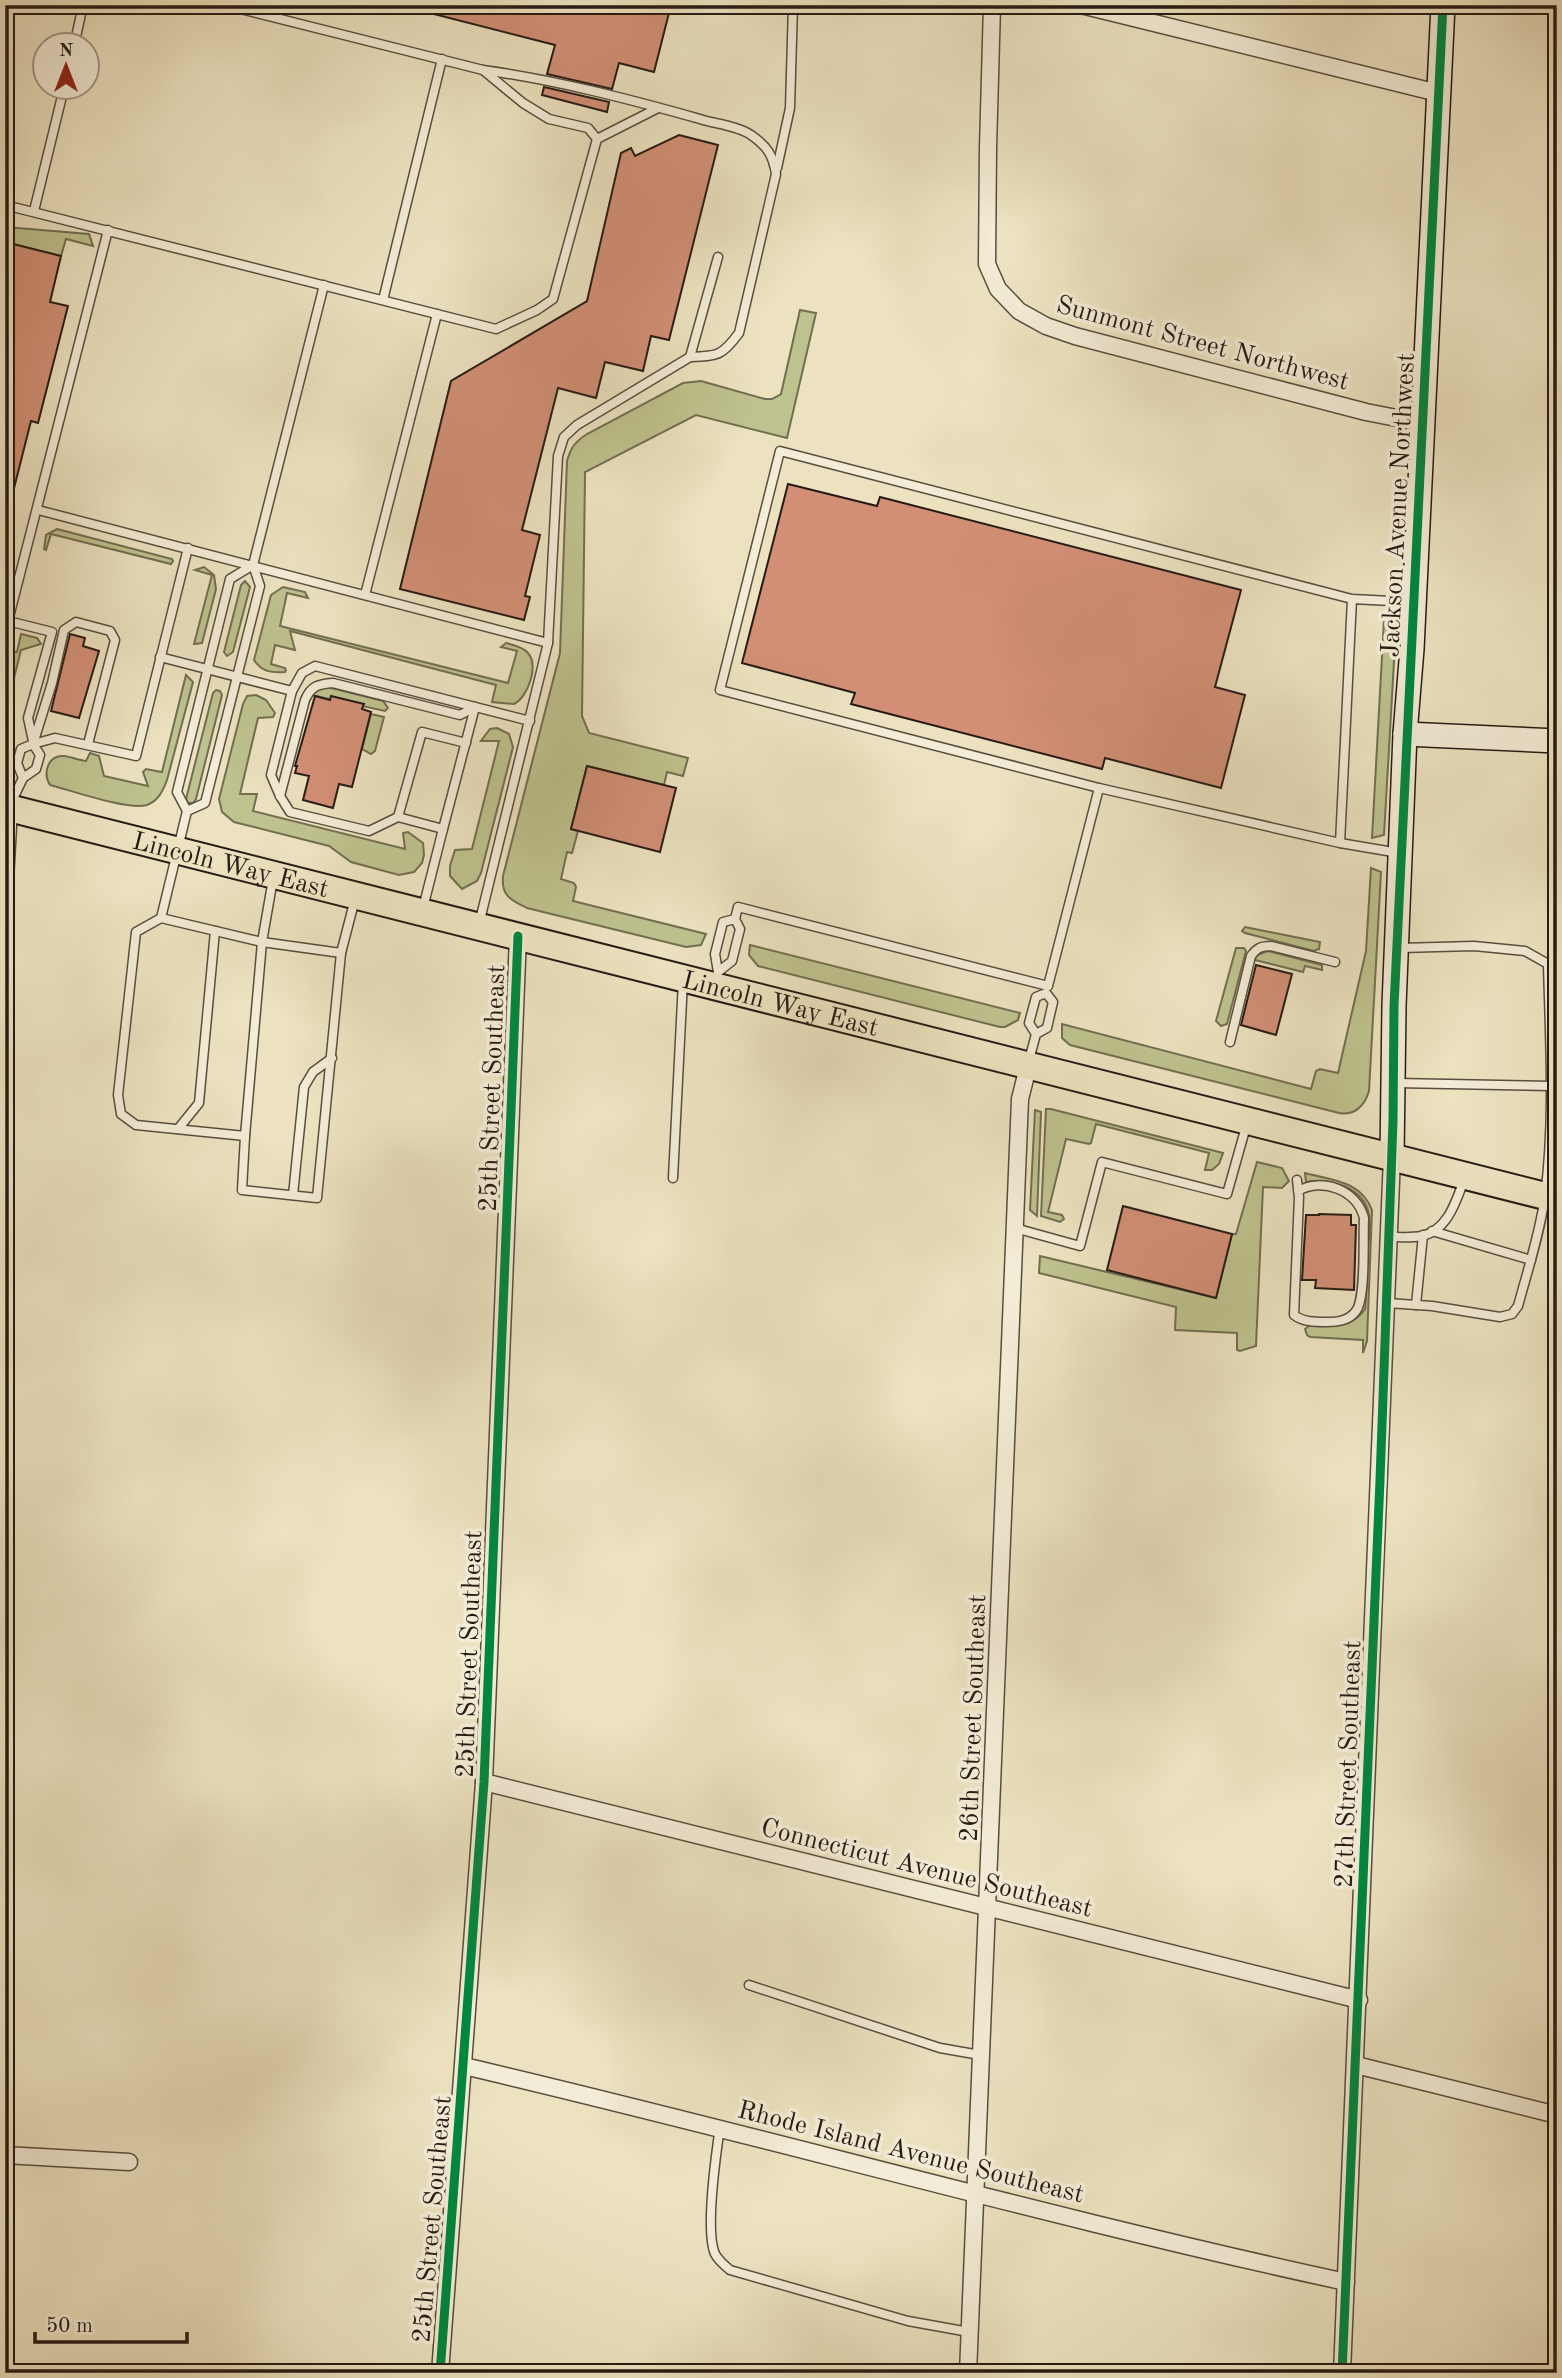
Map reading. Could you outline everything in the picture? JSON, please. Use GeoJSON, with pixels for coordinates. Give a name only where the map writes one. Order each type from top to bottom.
{"type":"FeatureCollection","features":[{"type":"Feature","properties":{"kind":"main road","name":"Lincoln Way East"},"geometry":{"type":"LineString","coordinates":[[7,807],[683,978],[715,979],[1028,1067],[1551,1197]]}},
{"type":"Feature","properties":{"kind":"street","name":"Sunmont Street Northwest"},"geometry":{"type":"LineString","coordinates":[[992,5],[987,264],[998,289],[1019,311],[1046,326],[1075,336],[1366,412],[1422,423]]}},
{"type":"Feature","properties":{"kind":"street"},"geometry":{"type":"LineString","coordinates":[[1082,5],[1438,93]]}},
{"type":"Feature","properties":{"kind":"street","name":"Jackson Avenue Northwest"},"geometry":{"type":"LineString","coordinates":[[1392,1157],[1394,1006],[1405,734],[1414,602],[1443,5]]}},
{"type":"Feature","properties":{"kind":"street"},"geometry":{"type":"LineString","coordinates":[[1405,734],[1557,741]]}},
{"type":"Feature","properties":{"kind":"street"},"geometry":{"type":"LineString","coordinates":[[5,880],[7,807]]}},
{"type":"Feature","properties":{"kind":"street","name":"25th Street Southeast"},"geometry":{"type":"LineString","coordinates":[[440,2373],[484,1782],[518,936]]}},
{"type":"Feature","properties":{"kind":"street","name":"26th Street Southeast"},"geometry":{"type":"LineString","coordinates":[[968,2373],[1020,1099],[1028,1067]]}},
{"type":"Feature","properties":{"kind":"street","name":"27th Street Southeast"},"geometry":{"type":"LineString","coordinates":[[1342,2373],[1392,1157]]}},
{"type":"Feature","properties":{"kind":"street","name":"Connecticut Avenue Southeast"},"geometry":{"type":"LineString","coordinates":[[484,1782],[1359,2000]]}},
{"type":"Feature","properties":{"kind":"street"},"geometry":{"type":"LineString","coordinates":[[1356,2065],[1554,2114]]}},
{"type":"Feature","properties":{"kind":"street","name":"Rhode Island Avenue Southeast"},"geometry":{"type":"LineString","coordinates":[[464,2066],[720,2127],[857,2165],[1221,2255],[1346,2283]]}},
{"type":"Feature","properties":{"kind":"street"},"geometry":{"type":"LineString","coordinates":[[5,2155],[129,2162]]}},
{"type":"Feature","properties":{"kind":"lane"},"geometry":{"type":"LineString","coordinates":[[77,32],[83,5]]}},
{"type":"Feature","properties":{"kind":"lane"},"geometry":{"type":"LineString","coordinates":[[225,5],[483,70],[520,75],[659,108],[749,133],[769,150],[774,159],[776,174]]}},
{"type":"Feature","properties":{"kind":"lane"},"geometry":{"type":"LineString","coordinates":[[479,926],[548,643],[558,456],[564,437],[578,425],[690,357],[715,356],[726,351],[739,334],[790,108],[793,5]]}},
{"type":"Feature","properties":{"kind":"lane"},"geometry":{"type":"LineString","coordinates":[[383,300],[442,60]]}},
{"type":"Feature","properties":{"kind":"lane"},"geometry":{"type":"LineString","coordinates":[[483,70],[523,103],[549,119],[588,128],[597,139]]}},
{"type":"Feature","properties":{"kind":"lane"},"geometry":{"type":"LineString","coordinates":[[34,211],[61,102]]}},
{"type":"Feature","properties":{"kind":"lane"},"geometry":{"type":"LineString","coordinates":[[5,205],[496,329],[537,310],[553,299],[597,139],[659,108]]}},
{"type":"Feature","properties":{"kind":"lane"},"geometry":{"type":"LineString","coordinates":[[7,807],[23,778],[36,769],[40,755],[33,744],[28,718],[52,632],[7,620],[38,510],[108,230]]}},
{"type":"Feature","properties":{"kind":"lane"},"geometry":{"type":"LineString","coordinates":[[690,357],[718,257]]}},
{"type":"Feature","properties":{"kind":"lane"},"geometry":{"type":"LineString","coordinates":[[187,811],[205,803],[238,677],[260,586],[253,565],[324,285]]}},
{"type":"Feature","properties":{"kind":"lane"},"geometry":{"type":"LineString","coordinates":[[365,594],[437,314]]}},
{"type":"Feature","properties":{"kind":"lane"},"geometry":{"type":"LineString","coordinates":[[1402,854],[1340,843],[1099,788],[720,690],[780,451],[1352,599],[1414,602]]}},
{"type":"Feature","properties":{"kind":"lane"},"geometry":{"type":"LineString","coordinates":[[38,510],[548,643]]}},
{"type":"Feature","properties":{"kind":"lane"},"geometry":{"type":"LineString","coordinates":[[23,778],[17,763],[21,749],[55,738],[136,756],[188,548]]}},
{"type":"Feature","properties":{"kind":"lane"},"geometry":{"type":"LineString","coordinates":[[161,918],[187,811],[177,792],[230,579],[253,565]]}},
{"type":"Feature","properties":{"kind":"lane"},"geometry":{"type":"LineString","coordinates":[[1340,843],[1352,599]]}},
{"type":"Feature","properties":{"kind":"lane"},"geometry":{"type":"LineString","coordinates":[[33,744],[52,683],[64,630],[76,622],[110,631],[115,640],[88,744]]}},
{"type":"Feature","properties":{"kind":"lane"},"geometry":{"type":"LineString","coordinates":[[160,657],[292,691]]}},
{"type":"Feature","properties":{"kind":"lane"},"geometry":{"type":"LineString","coordinates":[[443,830],[398,817],[369,831],[290,812],[271,775],[292,691],[302,673],[315,666],[530,721]]}},
{"type":"Feature","properties":{"kind":"lane"},"geometry":{"type":"LineString","coordinates":[[280,796],[305,700],[310,690],[319,684],[333,684],[460,715],[475,706]]}},
{"type":"Feature","properties":{"kind":"lane"},"geometry":{"type":"LineString","coordinates":[[422,912],[475,706]]}},
{"type":"Feature","properties":{"kind":"lane"},"geometry":{"type":"LineString","coordinates":[[398,817],[422,732],[466,743]]}},
{"type":"Feature","properties":{"kind":"lane"},"geometry":{"type":"LineString","coordinates":[[1028,1067],[1036,1034],[1030,1023],[1036,997],[1047,989],[1099,788]]}},
{"type":"Feature","properties":{"kind":"lane"},"geometry":{"type":"LineString","coordinates":[[274,874],[262,942],[242,1190],[317,1198],[341,953],[355,896]]}},
{"type":"Feature","properties":{"kind":"lane"},"geometry":{"type":"LineString","coordinates":[[715,979],[732,961],[740,929],[735,919],[738,907],[1047,989],[1054,1002],[1047,1028],[1036,1034]]}},
{"type":"Feature","properties":{"kind":"lane"},"geometry":{"type":"LineString","coordinates":[[245,1136],[136,1125],[121,1114],[118,1095],[136,932],[161,918],[262,942],[341,953]]}},
{"type":"Feature","properties":{"kind":"lane"},"geometry":{"type":"LineString","coordinates":[[715,979],[715,954],[723,922],[735,919]]}},
{"type":"Feature","properties":{"kind":"lane"},"geometry":{"type":"LineString","coordinates":[[178,1129],[199,1103],[215,931]]}},
{"type":"Feature","properties":{"kind":"lane"},"geometry":{"type":"LineString","coordinates":[[1230,1042],[1251,956],[1255,950],[1262,946],[1271,946],[1335,962]]}},
{"type":"Feature","properties":{"kind":"lane"},"geometry":{"type":"LineString","coordinates":[[1387,1303],[1500,1317],[1512,1314],[1518,1306],[1551,1197],[1548,964],[1525,951],[1474,946],[1397,948]]}},
{"type":"Feature","properties":{"kind":"lane"},"geometry":{"type":"LineString","coordinates":[[673,1178],[683,978]]}},
{"type":"Feature","properties":{"kind":"lane"},"geometry":{"type":"LineString","coordinates":[[293,1195],[304,1087],[313,1072],[332,1058]]}},
{"type":"Feature","properties":{"kind":"lane"},"geometry":{"type":"LineString","coordinates":[[1394,1083],[1551,1086]]}},
{"type":"Feature","properties":{"kind":"lane"},"geometry":{"type":"LineString","coordinates":[[1015,1228],[1080,1246],[1102,1163],[1227,1194],[1248,1121]]}},
{"type":"Feature","properties":{"kind":"lane"},"geometry":{"type":"LineString","coordinates":[[1389,1237],[1423,1236],[1432,1231],[1452,1212],[1466,1175]]}},
{"type":"Feature","properties":{"kind":"lane"},"geometry":{"type":"LineString","coordinates":[[1297,1181],[1294,1315],[1305,1321],[1340,1321],[1358,1309],[1362,1294],[1362,1210],[1347,1193],[1333,1188],[1308,1186],[1298,1191]]}},
{"type":"Feature","properties":{"kind":"lane"},"geometry":{"type":"LineString","coordinates":[[1432,1231],[1531,1260]]}},
{"type":"Feature","properties":{"kind":"lane"},"geometry":{"type":"LineString","coordinates":[[1416,1305],[1423,1236]]}},
{"type":"Feature","properties":{"kind":"lane"},"geometry":{"type":"LineString","coordinates":[[749,1985],[940,2048],[980,2055]]}},
{"type":"Feature","properties":{"kind":"lane"},"geometry":{"type":"LineString","coordinates":[[720,2127],[713,2190],[712,2235],[714,2251],[730,2270],[908,2321],[969,2332]]}},
{"type":"Feature","properties":{"kind":"green space"},"geometry":{"type":"Polygon","coordinates":[[[5,227],[89,234],[93,246],[66,239],[61,256],[5,242],[5,227]]]}},
{"type":"Feature","properties":{"kind":"green space"},"geometry":{"type":"Polygon","coordinates":[[[800,310],[816,313],[787,438],[696,415],[585,472],[582,716],[589,733],[688,758],[683,776],[667,772],[664,785],[587,766],[571,829],[578,831],[572,853],[567,852],[561,879],[574,883],[576,887],[573,901],[706,934],[701,945],[686,947],[527,908],[505,893],[503,876],[560,653],[567,461],[570,452],[576,442],[587,434],[683,383],[701,381],[765,399],[781,394],[800,310]]]}},
{"type":"Feature","properties":{"kind":"green space"},"geometry":{"type":"Polygon","coordinates":[[[57,529],[173,561],[171,564],[51,534],[46,550],[44,549],[46,535],[57,529]]]}},
{"type":"Feature","properties":{"kind":"green space"},"geometry":{"type":"Polygon","coordinates":[[[204,567],[214,575],[216,589],[202,643],[194,644],[212,575],[195,570],[204,567]]]}},
{"type":"Feature","properties":{"kind":"green space"},"geometry":{"type":"Polygon","coordinates":[[[245,581],[250,587],[233,652],[227,656],[224,652],[241,585],[245,581]]]}},
{"type":"Feature","properties":{"kind":"green space"},"geometry":{"type":"Polygon","coordinates":[[[283,587],[305,592],[308,598],[287,593],[280,626],[508,683],[517,651],[501,647],[506,643],[528,653],[532,665],[530,681],[524,695],[514,704],[492,702],[496,685],[290,631],[295,650],[275,645],[271,664],[285,668],[285,672],[267,671],[254,660],[271,595],[283,587]]]}},
{"type":"Feature","properties":{"kind":"green space"},"geometry":{"type":"Polygon","coordinates":[[[1384,620],[1396,627],[1384,835],[1372,838],[1384,620]]]}},
{"type":"Feature","properties":{"kind":"green space"},"geometry":{"type":"Polygon","coordinates":[[[21,634],[37,638],[41,644],[21,650],[5,714],[5,687],[13,657],[5,655],[5,650],[17,652],[21,634]]]}},
{"type":"Feature","properties":{"kind":"green space"},"geometry":{"type":"Polygon","coordinates":[[[186,675],[193,682],[167,780],[154,801],[147,805],[127,805],[50,785],[47,771],[50,762],[64,756],[86,761],[90,753],[99,756],[104,776],[148,786],[143,772],[146,769],[162,772],[186,675]]]}},
{"type":"Feature","properties":{"kind":"green space"},"geometry":{"type":"Polygon","coordinates":[[[327,687],[383,701],[388,708],[385,711],[311,695],[327,687]]]}},
{"type":"Feature","properties":{"kind":"green space"},"geometry":{"type":"Polygon","coordinates":[[[216,690],[222,695],[196,799],[193,803],[188,803],[186,799],[216,690]]]}},
{"type":"Feature","properties":{"kind":"green space"},"geometry":{"type":"Polygon","coordinates":[[[256,695],[266,700],[275,713],[273,717],[258,718],[240,794],[257,794],[253,811],[405,849],[403,833],[408,832],[423,843],[422,863],[414,872],[399,875],[351,862],[329,846],[234,822],[222,812],[219,799],[243,704],[247,696],[256,695]]]}},
{"type":"Feature","properties":{"kind":"green space"},"geometry":{"type":"Polygon","coordinates":[[[371,714],[384,717],[375,751],[371,754],[362,749],[371,714]]]}},
{"type":"Feature","properties":{"kind":"green space"},"geometry":{"type":"Polygon","coordinates":[[[497,728],[509,734],[513,747],[481,873],[477,881],[462,889],[450,876],[450,866],[455,850],[472,849],[499,741],[481,741],[490,729],[497,728]]]}},
{"type":"Feature","properties":{"kind":"green space"},"geometry":{"type":"Polygon","coordinates":[[[1371,868],[1381,872],[1369,1091],[1362,1105],[1354,1111],[1339,1113],[1070,1045],[1062,1038],[1062,1024],[1311,1089],[1316,1071],[1320,1069],[1338,1073],[1366,951],[1371,868]]]}},
{"type":"Feature","properties":{"kind":"green space"},"geometry":{"type":"Polygon","coordinates":[[[1245,927],[1320,942],[1319,949],[1314,951],[1245,933],[1242,931],[1245,927]]]}},
{"type":"Feature","properties":{"kind":"green space"},"geometry":{"type":"Polygon","coordinates":[[[750,945],[1020,1013],[1018,1020],[1000,1027],[758,966],[749,955],[750,945]]]}},
{"type":"Feature","properties":{"kind":"green space"},"geometry":{"type":"Polygon","coordinates":[[[1236,948],[1244,948],[1246,951],[1227,1024],[1221,1026],[1216,1021],[1236,948]]]}},
{"type":"Feature","properties":{"kind":"green space"},"geometry":{"type":"Polygon","coordinates":[[[1268,951],[1322,965],[1322,970],[1305,966],[1303,972],[1255,960],[1257,955],[1268,951]]]}},
{"type":"Feature","properties":{"kind":"green space"},"geometry":{"type":"Polygon","coordinates":[[[1046,1109],[1223,1153],[1219,1164],[1212,1170],[1205,1170],[1209,1153],[1096,1124],[1089,1144],[1066,1139],[1048,1212],[1062,1215],[1064,1219],[1060,1222],[1041,1216],[1046,1109]]]}},
{"type":"Feature","properties":{"kind":"green space"},"geometry":{"type":"Polygon","coordinates":[[[1035,1110],[1041,1112],[1037,1216],[1030,1210],[1035,1110]]]}},
{"type":"Feature","properties":{"kind":"green space"},"geometry":{"type":"Polygon","coordinates":[[[1257,1162],[1282,1168],[1289,1181],[1282,1188],[1263,1187],[1256,1346],[1237,1350],[1237,1333],[1175,1330],[1176,1307],[1039,1273],[1040,1256],[1216,1298],[1232,1234],[1236,1234],[1257,1162]]]}},
{"type":"Feature","properties":{"kind":"green space"},"geometry":{"type":"Polygon","coordinates":[[[1305,1173],[1353,1187],[1367,1200],[1372,1210],[1367,1341],[1363,1353],[1363,1340],[1310,1337],[1305,1329],[1310,1325],[1333,1326],[1347,1323],[1365,1309],[1370,1231],[1366,1205],[1345,1186],[1306,1182],[1305,1173]]]}},
{"type":"Feature","properties":{"kind":"building"},"geometry":{"type":"Polygon","coordinates":[[[422,5],[671,5],[654,72],[619,63],[612,89],[547,74],[555,45],[422,11],[422,5]]]}},
{"type":"Feature","properties":{"kind":"building"},"geometry":{"type":"Polygon","coordinates":[[[544,87],[609,102],[607,112],[542,95],[544,87]]]}},
{"type":"Feature","properties":{"kind":"building"},"geometry":{"type":"Polygon","coordinates":[[[679,135],[718,145],[669,340],[651,336],[643,371],[605,362],[596,398],[558,388],[522,530],[540,535],[525,596],[530,597],[524,620],[400,589],[451,381],[587,301],[621,153],[631,148],[635,156],[679,135]]]}},
{"type":"Feature","properties":{"kind":"building"},"geometry":{"type":"Polygon","coordinates":[[[5,242],[61,256],[50,302],[68,306],[38,423],[31,421],[11,500],[5,499],[5,242]]]}},
{"type":"Feature","properties":{"kind":"building"},"geometry":{"type":"Polygon","coordinates":[[[788,484],[877,506],[880,497],[1241,590],[1215,687],[1245,695],[1221,788],[1105,758],[1102,769],[851,704],[855,693],[742,663],[788,484]]]}},
{"type":"Feature","properties":{"kind":"building"},"geometry":{"type":"Polygon","coordinates":[[[70,634],[85,638],[83,646],[99,651],[79,718],[51,711],[70,634]]]}},
{"type":"Feature","properties":{"kind":"building"},"geometry":{"type":"Polygon","coordinates":[[[315,696],[330,700],[331,696],[364,704],[362,709],[371,712],[352,787],[339,784],[333,808],[303,800],[309,776],[295,773],[315,696]]]}},
{"type":"Feature","properties":{"kind":"building"},"geometry":{"type":"Polygon","coordinates":[[[587,766],[676,788],[660,852],[571,829],[587,766]]]}},
{"type":"Feature","properties":{"kind":"building"},"geometry":{"type":"Polygon","coordinates":[[[1256,965],[1292,974],[1276,1035],[1241,1025],[1256,965]]]}},
{"type":"Feature","properties":{"kind":"building"},"geometry":{"type":"Polygon","coordinates":[[[1123,1206],[1232,1234],[1216,1298],[1107,1270],[1123,1206]]]}},
{"type":"Feature","properties":{"kind":"building"},"geometry":{"type":"Polygon","coordinates":[[[1306,1215],[1351,1215],[1351,1225],[1356,1225],[1354,1290],[1315,1288],[1316,1280],[1302,1280],[1306,1215]]]}},
{"type":"Feature","properties":{"kind":"cycle path"},"geometry":{"type":"LineString","coordinates":[[1342,2373],[1380,1480],[1393,1121],[1394,1006],[1443,5]]}},
{"type":"Feature","properties":{"kind":"cycle path"},"geometry":{"type":"LineString","coordinates":[[440,2373],[484,1782],[518,936]]}}]}
